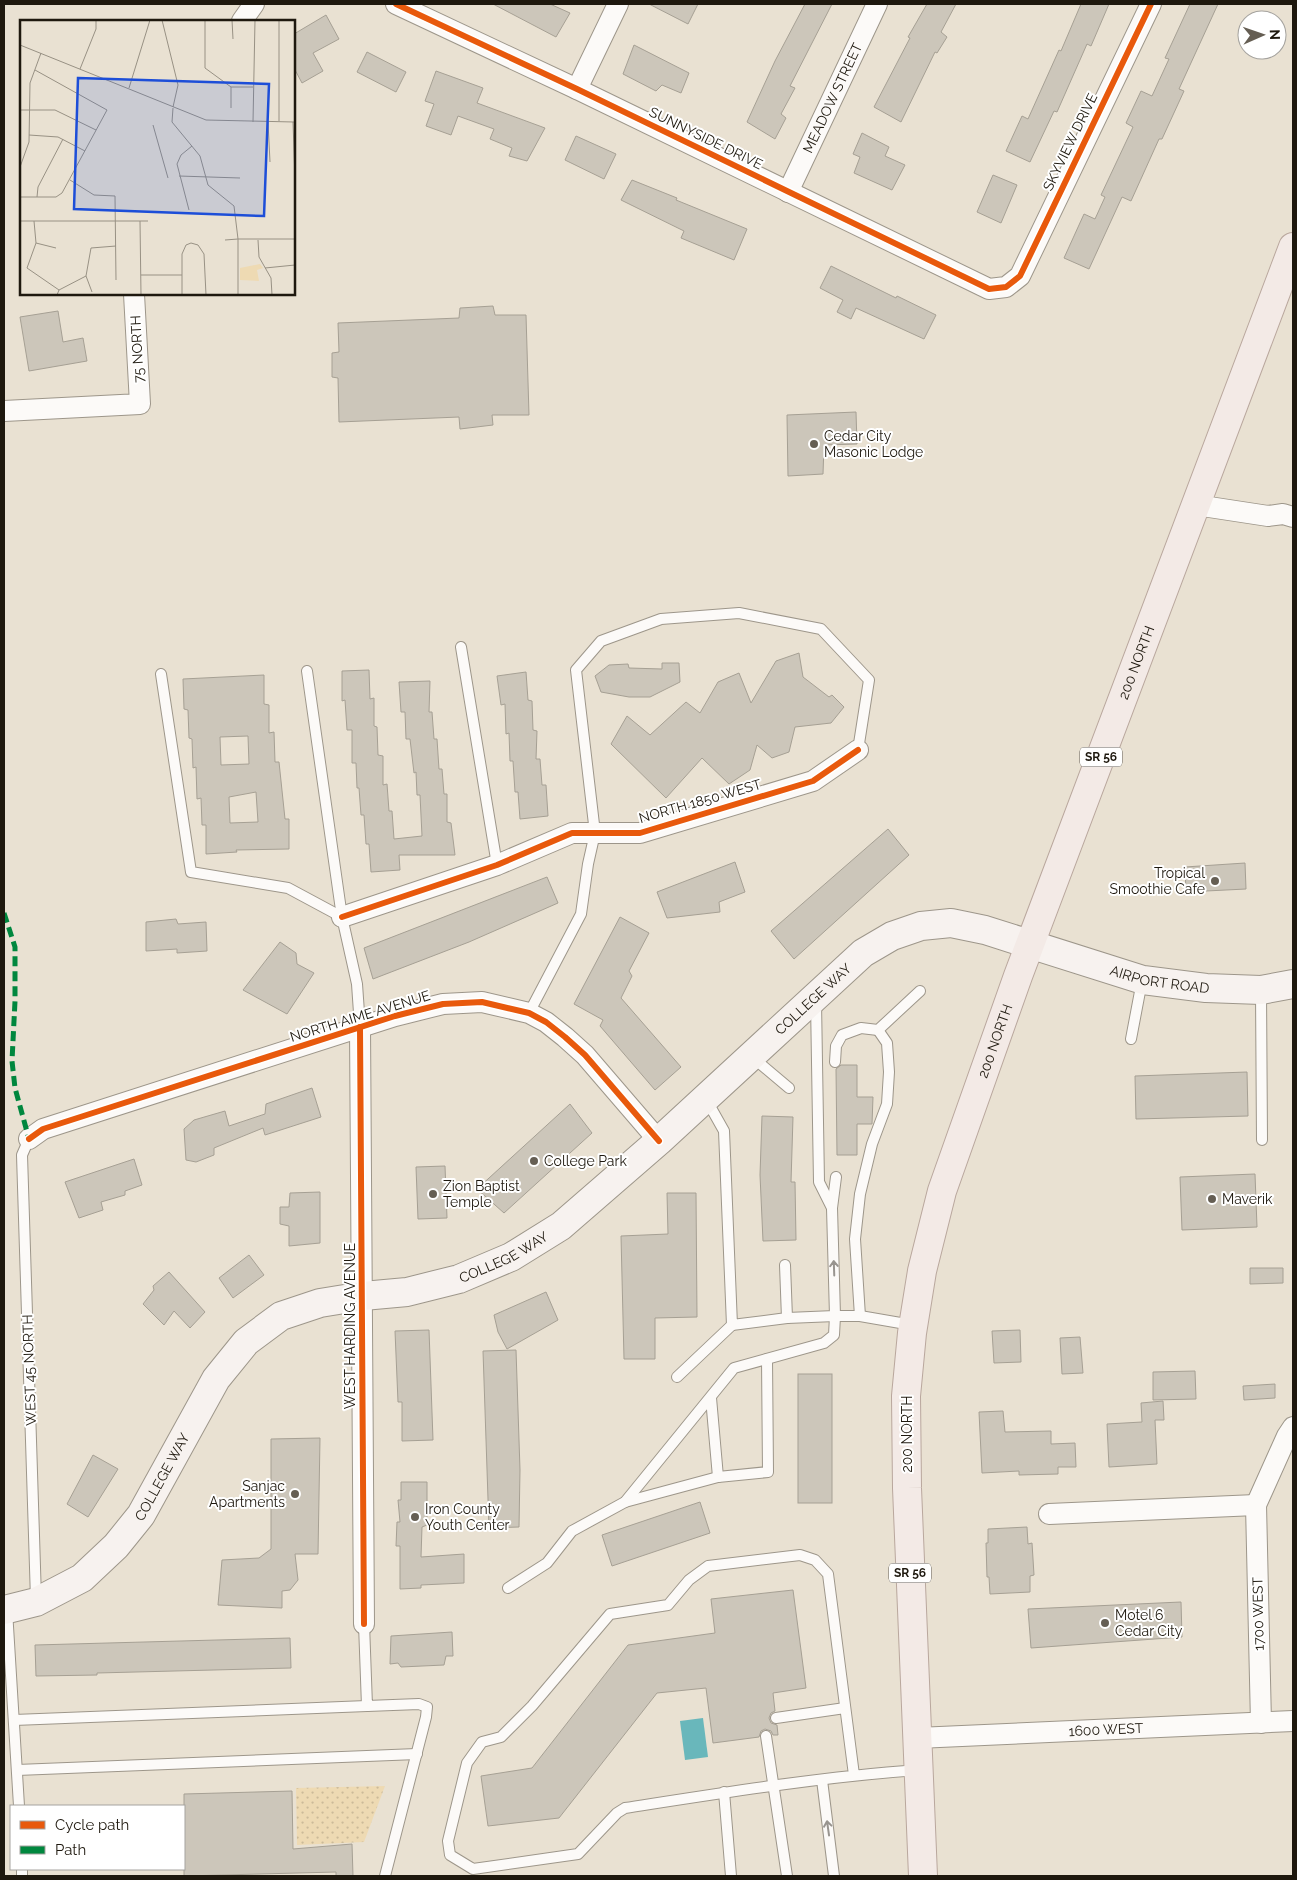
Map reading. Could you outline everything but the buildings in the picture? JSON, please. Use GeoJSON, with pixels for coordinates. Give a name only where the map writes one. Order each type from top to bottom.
{"type":"FeatureCollection","features":[{"type":"Feature","properties":{"kind":"main road","name":"200 NORTH"},"geometry":{"type":"LineString","coordinates":[[923,1876],[907,1488],[906,1396],[913,1325],[922,1271],[942,1191],[1030,945],[1293,247]]}},
{"type":"Feature","properties":{"kind":"main road","name":"COLLEGE WAY"},"geometry":{"type":"LineString","coordinates":[[5,1610],[36,1602],[82,1578],[116,1546],[141,1515],[216,1379],[246,1342],[281,1316],[320,1303],[363,1296],[407,1292],[459,1279],[511,1257],[561,1226],[659,1141],[863,954],[892,936],[921,926],[950,923],[985,930],[1030,945]]}},
{"type":"Feature","properties":{"kind":"main road","name":"AIRPORT ROAD"},"geometry":{"type":"LineString","coordinates":[[1030,945],[1143,980],[1206,988],[1262,990],[1293,984]]}},
{"type":"Feature","properties":{"kind":"street"},"geometry":{"type":"LineString","coordinates":[[243,20],[254,4]]}},
{"type":"Feature","properties":{"kind":"street","name":"SUNNYSIDE DRIVE"},"geometry":{"type":"LineString","coordinates":[[396,4],[577,89],[989,290],[1006,287]]}},
{"type":"Feature","properties":{"kind":"street"},"geometry":{"type":"LineString","coordinates":[[577,89],[618,4]]}},
{"type":"Feature","properties":{"kind":"street","name":"MEADOW STREET"},"geometry":{"type":"LineString","coordinates":[[788,192],[877,4]]}},
{"type":"Feature","properties":{"kind":"street","name":"SKYVIEW DRIVE"},"geometry":{"type":"LineString","coordinates":[[1006,287],[1020,276],[1151,4]]}},
{"type":"Feature","properties":{"kind":"street","name":"75 NORTH"},"geometry":{"type":"LineString","coordinates":[[4,411],[140,404],[134,295]]}},
{"type":"Feature","properties":{"kind":"street"},"geometry":{"type":"LineString","coordinates":[[1196,505],[1268,516],[1283,514],[1293,517]]}},
{"type":"Feature","properties":{"kind":"street","name":"NORTH 1850 WEST"},"geometry":{"type":"LineString","coordinates":[[342,917],[497,865],[572,833],[640,833],[813,781],[858,750]]}},
{"type":"Feature","properties":{"kind":"street","name":"NORTH AIME AVENUE"},"geometry":{"type":"LineString","coordinates":[[29,1139],[44,1129],[395,1016],[444,1004],[482,1002],[529,1014],[559,1032],[585,1055],[659,1141]]}},
{"type":"Feature","properties":{"kind":"street","name":"WEST HARDING AVENUE"},"geometry":{"type":"LineString","coordinates":[[360,1027],[364,1624]]}},
{"type":"Feature","properties":{"kind":"street","name":"1700 WEST"},"geometry":{"type":"LineString","coordinates":[[1261,1723],[1256,1505],[1287,1436],[1293,1427]]}},
{"type":"Feature","properties":{"kind":"street"},"geometry":{"type":"LineString","coordinates":[[1049,1514],[1256,1505]]}},
{"type":"Feature","properties":{"kind":"street","name":"1600 WEST"},"geometry":{"type":"LineString","coordinates":[[917,1738],[1293,1721]]}},
{"type":"Feature","properties":{"kind":"lane"},"geometry":{"type":"LineString","coordinates":[[529,1014],[581,914],[588,864],[595,833],[576,670],[601,641],[661,619],[739,613],[821,629],[869,680],[858,750]]}},
{"type":"Feature","properties":{"kind":"lane"},"geometry":{"type":"LineString","coordinates":[[461,646],[497,865]]}},
{"type":"Feature","properties":{"kind":"lane"},"geometry":{"type":"LineString","coordinates":[[306,671],[342,917],[357,984],[360,1027]]}},
{"type":"Feature","properties":{"kind":"lane"},"geometry":{"type":"LineString","coordinates":[[161,674],[191,872],[288,888],[342,917]]}},
{"type":"Feature","properties":{"kind":"lane"},"geometry":{"type":"LineString","coordinates":[[1131,1039],[1143,980]]}},
{"type":"Feature","properties":{"kind":"lane"},"geometry":{"type":"LineString","coordinates":[[1262,990],[1262,1140]]}},
{"type":"Feature","properties":{"kind":"lane"},"geometry":{"type":"LineString","coordinates":[[878,1030],[920,991]]}},
{"type":"Feature","properties":{"kind":"lane"},"geometry":{"type":"LineString","coordinates":[[816,997],[819,1182],[832,1208]]}},
{"type":"Feature","properties":{"kind":"lane"},"geometry":{"type":"LineString","coordinates":[[835,1062],[836,1046],[842,1035],[860,1028],[878,1030],[887,1043],[889,1072],[887,1104],[872,1144],[860,1194],[855,1238],[860,1316]]}},
{"type":"Feature","properties":{"kind":"lane"},"geometry":{"type":"LineString","coordinates":[[750,1056],[789,1088]]}},
{"type":"Feature","properties":{"kind":"lane"},"geometry":{"type":"LineString","coordinates":[[705,1098],[724,1131],[732,1325]]}},
{"type":"Feature","properties":{"kind":"lane","name":"WEST 45 NORTH"},"geometry":{"type":"LineString","coordinates":[[29,1139],[22,1154],[36,1602]]}},
{"type":"Feature","properties":{"kind":"lane"},"geometry":{"type":"LineString","coordinates":[[625,1502],[734,1368],[824,1343],[834,1335],[832,1208],[836,1177]]}},
{"type":"Feature","properties":{"kind":"lane"},"geometry":{"type":"LineString","coordinates":[[785,1265],[787,1318]]}},
{"type":"Feature","properties":{"kind":"lane"},"geometry":{"type":"LineString","coordinates":[[677,1377],[732,1325],[787,1318],[860,1316],[913,1325]]}},
{"type":"Feature","properties":{"kind":"lane"},"geometry":{"type":"LineString","coordinates":[[508,1588],[547,1563],[572,1531],[625,1502],[718,1477],[768,1472],[767,1359]]}},
{"type":"Feature","properties":{"kind":"lane"},"geometry":{"type":"LineString","coordinates":[[711,1398],[718,1477]]}},
{"type":"Feature","properties":{"kind":"lane"},"geometry":{"type":"LineString","coordinates":[[854,1774],[828,1574],[815,1560],[800,1555],[708,1566],[689,1580],[668,1605],[610,1614],[532,1706],[501,1737],[482,1742],[467,1763],[448,1841],[450,1855],[473,1869],[578,1854],[617,1812],[625,1808],[854,1774],[919,1770]]}},
{"type":"Feature","properties":{"kind":"lane"},"geometry":{"type":"LineString","coordinates":[[5,1610],[19,1805]]}},
{"type":"Feature","properties":{"kind":"lane"},"geometry":{"type":"LineString","coordinates":[[364,1624],[367,1706]]}},
{"type":"Feature","properties":{"kind":"lane"},"geometry":{"type":"LineString","coordinates":[[14,1720],[419,1704],[427,1707],[417,1754],[385,1876]]}},
{"type":"Feature","properties":{"kind":"lane"},"geometry":{"type":"LineString","coordinates":[[776,1718],[845,1708]]}},
{"type":"Feature","properties":{"kind":"lane"},"geometry":{"type":"LineString","coordinates":[[766,1736],[787,1876]]}},
{"type":"Feature","properties":{"kind":"lane"},"geometry":{"type":"LineString","coordinates":[[17,1770],[417,1754]]}},
{"type":"Feature","properties":{"kind":"lane"},"geometry":{"type":"LineString","coordinates":[[822,1780],[834,1876]]}},
{"type":"Feature","properties":{"kind":"lane"},"geometry":{"type":"LineString","coordinates":[[724,1792],[731,1876]]}},
{"type":"Feature","properties":{"kind":"shaded area"},"geometry":{"type":"Polygon","coordinates":[[[385,1786],[364,1842],[297,1845],[296,1788],[385,1786]]]}},
{"type":"Feature","properties":{"kind":"water"},"geometry":{"type":"Polygon","coordinates":[[[703,1718],[708,1757],[685,1760],[680,1721],[703,1718]]]}},
{"type":"Feature","properties":{"kind":"marked path"},"geometry":{"type":"LineString","coordinates":[[4,913],[15,947],[12,1061],[15,1088],[29,1139]]}},
{"type":"Feature","properties":{"kind":"cycle path"},"geometry":{"type":"LineString","coordinates":[[396,4],[577,89],[989,289],[1006,287],[1020,276],[1151,4]]}},
{"type":"Feature","properties":{"kind":"cycle path"},"geometry":{"type":"LineString","coordinates":[[342,917],[497,865],[572,833],[640,833],[813,781],[858,750]]}},
{"type":"Feature","properties":{"kind":"cycle path"},"geometry":{"type":"LineString","coordinates":[[29,1139],[43,1129],[395,1016],[443,1004],[482,1002],[529,1013],[546,1022],[585,1055],[659,1141]]}},
{"type":"Feature","properties":{"kind":"cycle path"},"geometry":{"type":"LineString","coordinates":[[360,1027],[364,1624]]}},
{"type":"Feature","properties":{"kind":"place","name":"Cedar City Masonic Lodge"},"geometry":{"type":"Point","coordinates":[814,444]}},
{"type":"Feature","properties":{"kind":"place","name":"Tropical Smoothie Cafe"},"geometry":{"type":"Point","coordinates":[1215,881]}},
{"type":"Feature","properties":{"kind":"place","name":"College Park"},"geometry":{"type":"Point","coordinates":[534,1161]}},
{"type":"Feature","properties":{"kind":"place","name":"Zion Baptist Temple"},"geometry":{"type":"Point","coordinates":[433,1194]}},
{"type":"Feature","properties":{"kind":"place","name":"Maverik"},"geometry":{"type":"Point","coordinates":[1212,1199]}},
{"type":"Feature","properties":{"kind":"place","name":"Sanjac Apartments"},"geometry":{"type":"Point","coordinates":[295,1494]}},
{"type":"Feature","properties":{"kind":"place","name":"Iron County Youth Center"},"geometry":{"type":"Point","coordinates":[415,1517]}},
{"type":"Feature","properties":{"kind":"place","name":"Motel 6 Cedar City"},"geometry":{"type":"Point","coordinates":[1105,1623]}}]}
